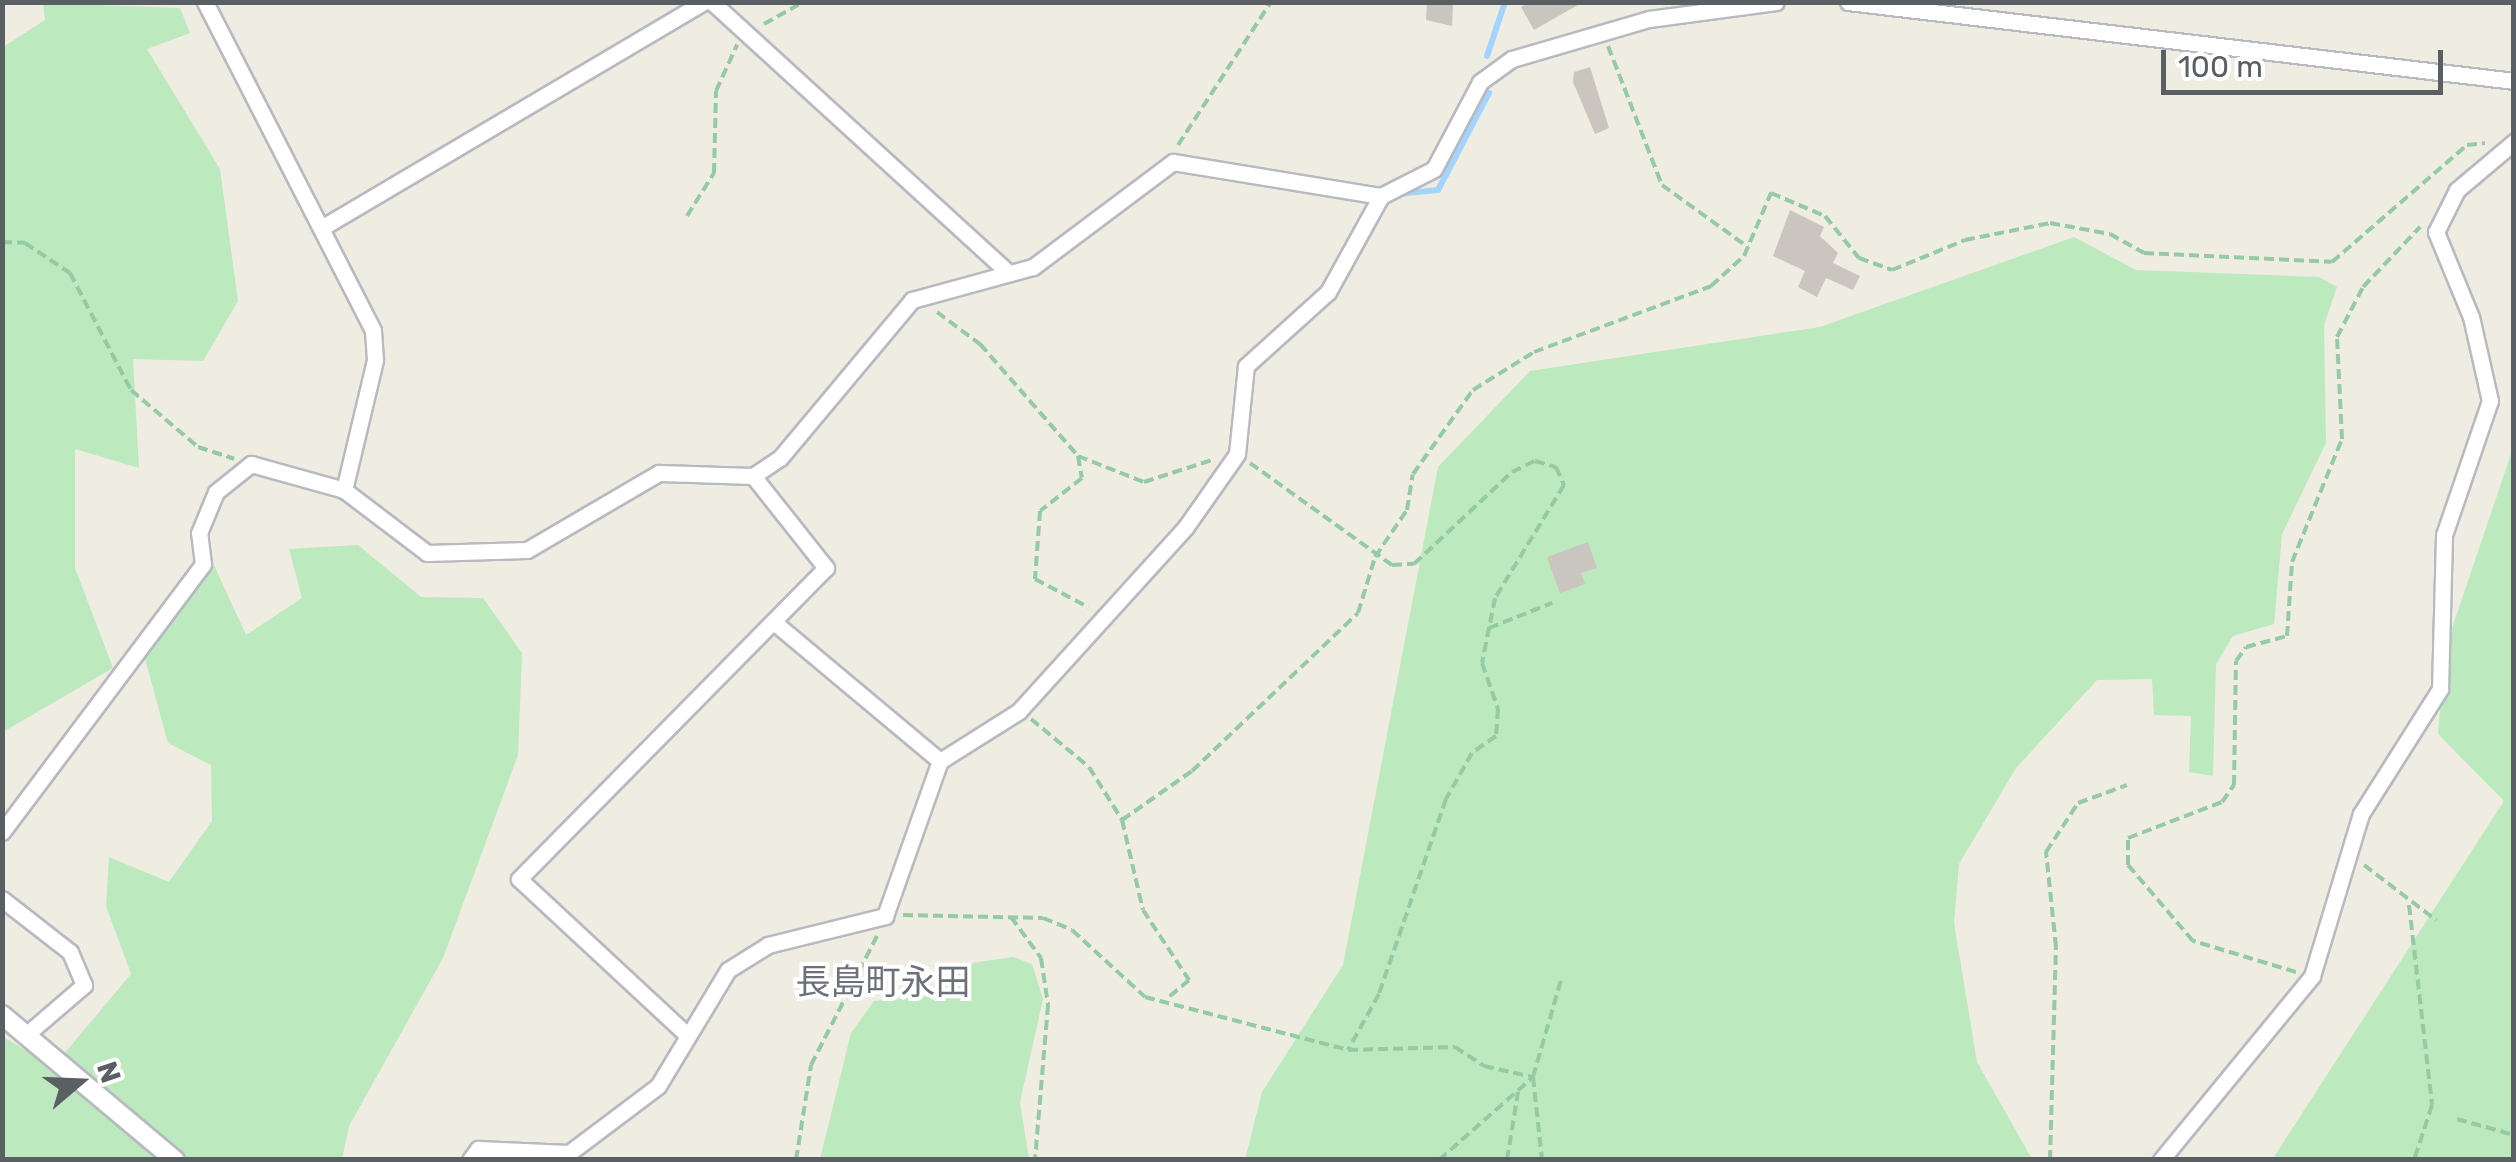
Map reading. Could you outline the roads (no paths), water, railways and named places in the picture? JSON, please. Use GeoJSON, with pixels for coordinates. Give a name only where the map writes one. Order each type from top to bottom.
{"type":"FeatureCollection","features":[{"type":"Feature","properties":{"kind":"street"},"geometry":{"type":"LineString","coordinates":[[205,2],[323,226],[376,344],[344,490]]}},
{"type":"Feature","properties":{"kind":"street"},"geometry":{"type":"LineString","coordinates":[[323,226],[702,2]]}},
{"type":"Feature","properties":{"kind":"street"},"geometry":{"type":"LineString","coordinates":[[712,2],[743,38],[1004,270]]}},
{"type":"Feature","properties":{"kind":"street"},"geometry":{"type":"LineString","coordinates":[[470,1160],[478,1149],[569,1153],[658,1086],[714,984],[768,945],[886,916],[940,760],[1019,710],[1106,620],[1234,458],[1246,366],[1328,292],[1382,196],[1434,169],[1480,82],[1549,45],[1604,37],[1649,19],[1776,2]]}},
{"type":"Feature","properties":{"kind":"street"},"geometry":{"type":"LineString","coordinates":[[1848,2],[1936,6],[2514,81]]}},
{"type":"Feature","properties":{"kind":"street"},"geometry":{"type":"LineString","coordinates":[[2161,1160],[2312,976],[2362,814],[2440,689],[2444,535],[2490,401],[2471,317],[2436,232],[2450,201],[2506,142]]}},
{"type":"Feature","properties":{"kind":"street"},"geometry":{"type":"LineString","coordinates":[[2,832],[203,564],[200,533],[216,492],[251,464],[344,490],[426,553],[466,556],[558,540],[660,473],[753,476],[780,458],[879,332],[928,294],[1055,254],[1173,162],[1382,196]]}},
{"type":"Feature","properties":{"kind":"street"},"geometry":{"type":"LineString","coordinates":[[687,1035],[520,880],[826,568],[753,476]]}},
{"type":"Feature","properties":{"kind":"street"},"geometry":{"type":"LineString","coordinates":[[775,623],[940,760]]}},
{"type":"Feature","properties":{"kind":"street"},"geometry":{"type":"LineString","coordinates":[[2,899],[70,952],[84,985],[27,1034]]}},
{"type":"Feature","properties":{"kind":"street"},"geometry":{"type":"LineString","coordinates":[[2,1014],[175,1160]]}},
{"type":"Feature","properties":{"kind":"waterway"},"geometry":{"type":"LineString","coordinates":[[1487,56],[1505,2]]}},
{"type":"Feature","properties":{"kind":"waterway"},"geometry":{"type":"LineString","coordinates":[[1405,193],[1438,190],[1489,93]]}},
{"type":"Feature","properties":{"kind":"district","name":"長島町永田"},"geometry":{"type":"Point","coordinates":[883,982]}}]}
